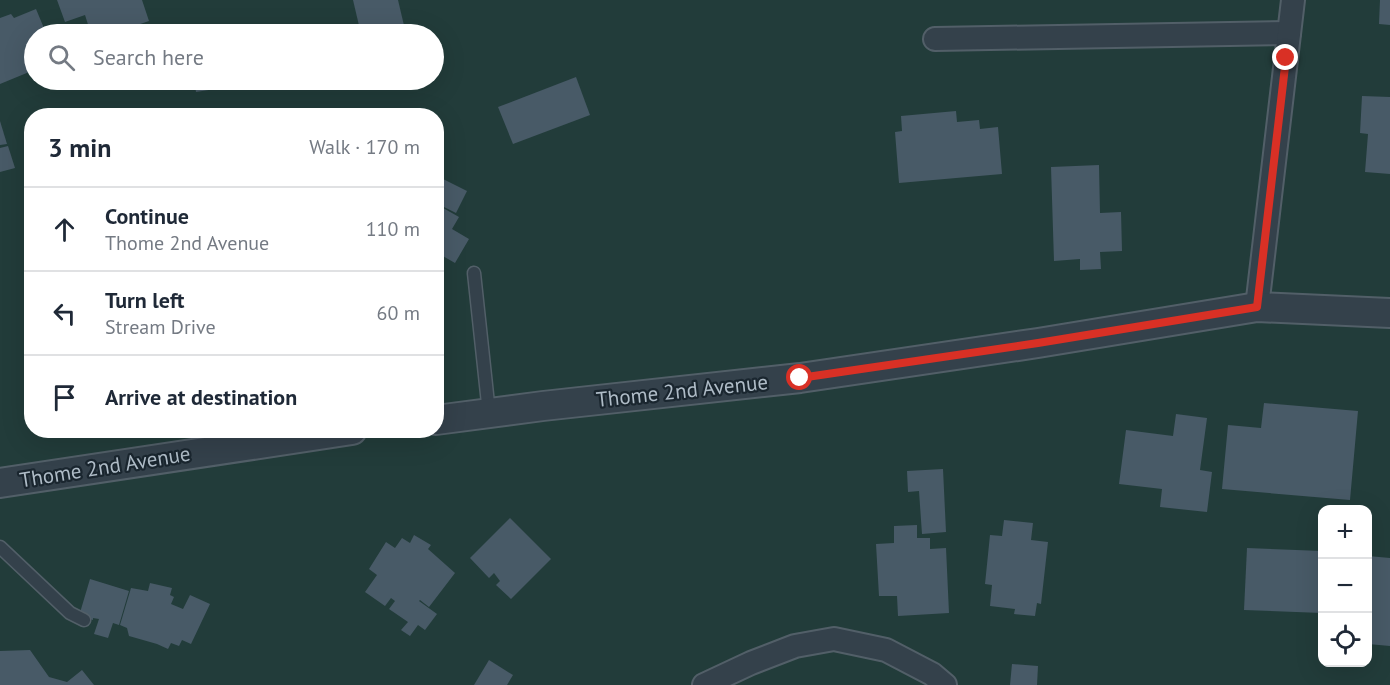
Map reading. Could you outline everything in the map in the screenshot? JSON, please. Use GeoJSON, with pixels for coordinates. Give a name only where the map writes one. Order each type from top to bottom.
{"type":"FeatureCollection","features":[{"type":"Feature","properties":{"kind":"street"},"geometry":{"type":"LineString","coordinates":[[1257,307],[1293,0]]}},
{"type":"Feature","properties":{"kind":"street"},"geometry":{"type":"LineString","coordinates":[[935,39],[1289,33]]}},
{"type":"Feature","properties":{"kind":"street","name":"Thome 2nd Avenue"},"geometry":{"type":"LineString","coordinates":[[444,419],[800,378],[1038,343],[1257,307],[1390,314]]}},
{"type":"Feature","properties":{"kind":"street","name":"Thome 2nd Avenue"},"geometry":{"type":"LineString","coordinates":[[0,483],[299,438]]}},
{"type":"Feature","properties":{"kind":"street"},"geometry":{"type":"LineString","coordinates":[[704,685],[795,646],[834,639],[886,650],[932,674],[945,685]]}},
{"type":"Feature","properties":{"kind":"lane"},"geometry":{"type":"LineString","coordinates":[[474,273],[489,413]]}},
{"type":"Feature","properties":{"kind":"lane"},"geometry":{"type":"LineString","coordinates":[[0,547],[70,613],[84,620]]}},
{"type":"Feature","properties":{"kind":"green space"},"geometry":{"type":"Polygon","coordinates":[[[0,0],[1390,0],[1390,685],[0,685],[0,0]]]}},
{"type":"Feature","properties":{"kind":"building"},"geometry":{"type":"Polygon","coordinates":[[[57,0],[142,0],[149,21],[140,24],[88,24],[85,15],[65,22],[57,0]]]}},
{"type":"Feature","properties":{"kind":"building"},"geometry":{"type":"Polygon","coordinates":[[[353,0],[398,0],[404,24],[359,24],[353,0]]]}},
{"type":"Feature","properties":{"kind":"building"},"geometry":{"type":"Polygon","coordinates":[[[1380,0],[1390,0],[1390,25],[1379,24],[1380,0]]]}},
{"type":"Feature","properties":{"kind":"building"},"geometry":{"type":"Polygon","coordinates":[[[36,9],[42,24],[24,24],[24,74],[0,84],[0,18],[11,14],[14,18],[36,9]]]}},
{"type":"Feature","properties":{"kind":"building"},"geometry":{"type":"Polygon","coordinates":[[[576,77],[590,115],[513,144],[498,107],[576,77]]]}},
{"type":"Feature","properties":{"kind":"building"},"geometry":{"type":"Polygon","coordinates":[[[1362,96],[1390,97],[1390,174],[1365,172],[1368,134],[1360,133],[1362,96]]]}},
{"type":"Feature","properties":{"kind":"building"},"geometry":{"type":"Polygon","coordinates":[[[956,111],[957,122],[979,120],[980,129],[998,127],[1002,174],[899,183],[895,132],[902,131],[901,116],[956,111]]]}},
{"type":"Feature","properties":{"kind":"building"},"geometry":{"type":"Polygon","coordinates":[[[0,121],[7,144],[0,145],[0,121]]]}},
{"type":"Feature","properties":{"kind":"building"},"geometry":{"type":"Polygon","coordinates":[[[8,146],[15,168],[0,172],[0,148],[8,146]]]}},
{"type":"Feature","properties":{"kind":"building"},"geometry":{"type":"Polygon","coordinates":[[[1099,165],[1100,213],[1121,212],[1122,251],[1100,252],[1101,269],[1080,270],[1080,259],[1054,261],[1051,167],[1099,165]]]}},
{"type":"Feature","properties":{"kind":"building"},"geometry":{"type":"Polygon","coordinates":[[[444,180],[467,191],[456,213],[444,207],[444,180]]]}},
{"type":"Feature","properties":{"kind":"building"},"geometry":{"type":"Polygon","coordinates":[[[444,209],[459,217],[452,229],[469,239],[455,263],[444,257],[444,209]]]}},
{"type":"Feature","properties":{"kind":"building"},"geometry":{"type":"Polygon","coordinates":[[[1264,403],[1358,411],[1350,500],[1222,489],[1228,425],[1261,428],[1264,403]]]}},
{"type":"Feature","properties":{"kind":"building"},"geometry":{"type":"Polygon","coordinates":[[[1176,414],[1207,418],[1200,470],[1212,472],[1207,512],[1160,507],[1162,489],[1119,484],[1126,430],[1173,436],[1176,414]]]}},
{"type":"Feature","properties":{"kind":"building"},"geometry":{"type":"Polygon","coordinates":[[[943,469],[946,532],[922,534],[919,491],[908,492],[907,471],[943,469]]]}},
{"type":"Feature","properties":{"kind":"building"},"geometry":{"type":"Polygon","coordinates":[[[510,518],[551,559],[511,599],[496,585],[500,581],[494,573],[489,578],[470,558],[510,518]]]}},
{"type":"Feature","properties":{"kind":"building"},"geometry":{"type":"Polygon","coordinates":[[[1004,520],[1033,523],[1031,540],[1048,542],[1041,604],[1037,603],[1035,616],[1014,614],[1015,609],[990,606],[992,585],[985,584],[990,535],[1002,536],[1004,520]]]}},
{"type":"Feature","properties":{"kind":"building"},"geometry":{"type":"Polygon","coordinates":[[[917,525],[917,538],[930,538],[930,549],[946,548],[949,613],[898,616],[897,596],[879,596],[876,544],[894,543],[894,526],[917,525]]]}},
{"type":"Feature","properties":{"kind":"building"},"geometry":{"type":"Polygon","coordinates":[[[414,535],[431,545],[428,549],[455,573],[429,607],[419,601],[437,614],[425,630],[418,625],[410,636],[401,630],[408,622],[389,609],[395,601],[391,598],[385,606],[365,592],[377,575],[369,569],[386,542],[395,548],[402,538],[410,543],[414,535]]]}},
{"type":"Feature","properties":{"kind":"building"},"geometry":{"type":"Polygon","coordinates":[[[1247,548],[1318,551],[1318,613],[1244,610],[1247,548]]]}},
{"type":"Feature","properties":{"kind":"building"},"geometry":{"type":"Polygon","coordinates":[[[1372,556],[1390,558],[1390,646],[1372,644],[1372,556]]]}},
{"type":"Feature","properties":{"kind":"building"},"geometry":{"type":"Polygon","coordinates":[[[90,579],[129,591],[119,625],[113,623],[108,638],[94,634],[99,619],[93,618],[93,620],[79,616],[90,579]]]}},
{"type":"Feature","properties":{"kind":"building"},"geometry":{"type":"Polygon","coordinates":[[[150,583],[172,588],[170,595],[174,597],[171,604],[183,609],[190,595],[210,604],[191,644],[182,640],[179,646],[171,643],[168,649],[129,636],[127,628],[120,625],[131,588],[148,591],[150,583]]]}},
{"type":"Feature","properties":{"kind":"building"},"geometry":{"type":"Polygon","coordinates":[[[30,650],[49,677],[67,682],[82,670],[94,685],[0,685],[0,651],[30,650]]]}},
{"type":"Feature","properties":{"kind":"building"},"geometry":{"type":"Polygon","coordinates":[[[489,660],[513,675],[507,685],[474,685],[489,660]]]}},
{"type":"Feature","properties":{"kind":"building"},"geometry":{"type":"Polygon","coordinates":[[[1012,664],[1038,666],[1037,685],[1010,685],[1012,664]]]}},
{"type":"Feature","properties":{"kind":"route"},"geometry":{"type":"LineString","coordinates":[[800,378],[1038,343],[1257,307],[1286,58]]}}]}
